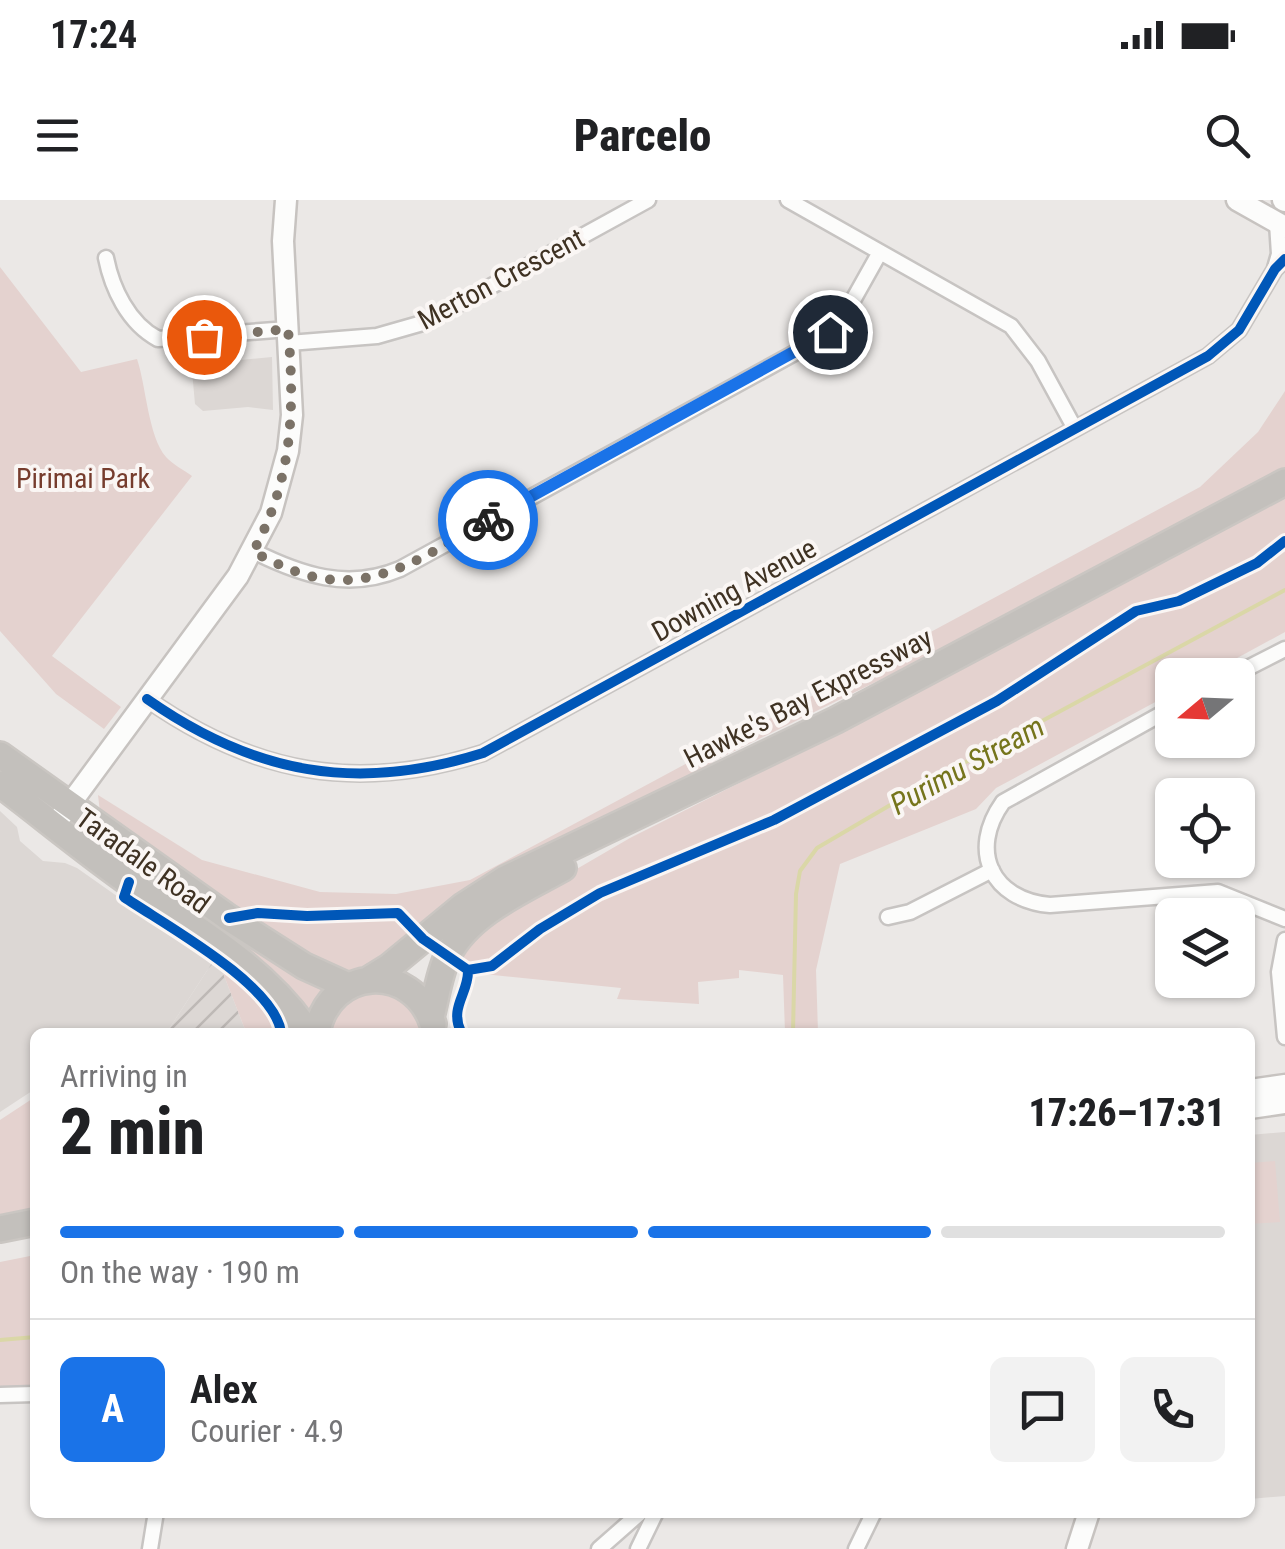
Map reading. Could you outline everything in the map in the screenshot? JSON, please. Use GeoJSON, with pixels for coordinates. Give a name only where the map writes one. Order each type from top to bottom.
{"type":"FeatureCollection","features":[{"type":"Feature","properties":{"kind":"highway","name":"Hawke's Bay Expressway"},"geometry":{"type":"LineString","coordinates":[[318,1028],[326,1006],[388,967],[463,906],[505,879],[803,736],[1285,482]]}},
{"type":"Feature","properties":{"kind":"highway","name":"Hawke's Bay Expressway"},"geometry":{"type":"LineString","coordinates":[[433,1025],[448,954],[466,931],[500,904],[578,859],[1006,643],[1285,491]]}},
{"type":"Feature","properties":{"kind":"highway","name":"Taradale Road"},"geometry":{"type":"LineString","coordinates":[[0,755],[129,882],[244,962],[276,990],[305,1028]]}},
{"type":"Feature","properties":{"kind":"highway","name":"Taradale Road"},"geometry":{"type":"LineString","coordinates":[[0,784],[62,815],[304,966],[358,983],[400,985],[423,1004],[433,1025]]}},
{"type":"Feature","properties":{"kind":"highway"},"geometry":{"type":"LineString","coordinates":[[0,1229],[30,1223]]}},
{"type":"Feature","properties":{"kind":"highway"},"geometry":{"type":"LineString","coordinates":[[0,1244],[30,1239]]}},
{"type":"Feature","properties":{"kind":"street"},"geometry":{"type":"LineString","coordinates":[[62,815],[253,552],[271,513],[288,451],[292,415],[283,241],[286,200]]}},
{"type":"Feature","properties":{"kind":"street","name":"Merton Crescent"},"geometry":{"type":"LineString","coordinates":[[106,258],[112,288],[141,326],[158,339],[377,336],[426,322],[648,200]]}},
{"type":"Feature","properties":{"kind":"street"},"geometry":{"type":"LineString","coordinates":[[788,200],[1010,326],[1038,361],[1074,427]]}},
{"type":"Feature","properties":{"kind":"street"},"geometry":{"type":"LineString","coordinates":[[1237,200],[1281,225]]}},
{"type":"Feature","properties":{"kind":"street","name":"Downing Avenue"},"geometry":{"type":"LineString","coordinates":[[147,699],[212,740],[257,758],[325,773],[370,775],[448,764],[482,753],[1185,369],[1224,344],[1248,317],[1280,264],[1281,225]]}},
{"type":"Feature","properties":{"kind":"street"},"geometry":{"type":"LineString","coordinates":[[253,552],[319,578],[369,578],[400,569],[822,338],[838,325],[880,252]]}},
{"type":"Feature","properties":{"kind":"street"},"geometry":{"type":"LineString","coordinates":[[1255,664],[1285,649]]}},
{"type":"Feature","properties":{"kind":"street"},"geometry":{"type":"LineString","coordinates":[[1155,717],[1003,802],[986,839],[992,870],[1006,890],[1033,903],[1050,905],[1218,892],[1285,919]]}},
{"type":"Feature","properties":{"kind":"street"},"geometry":{"type":"LineString","coordinates":[[888,917],[910,912],[992,870]]}},
{"type":"Feature","properties":{"kind":"street"},"geometry":{"type":"LineString","coordinates":[[1285,940],[1279,972],[1285,1037]]}},
{"type":"Feature","properties":{"kind":"street"},"geometry":{"type":"LineString","coordinates":[[1255,1089],[1285,1085]]}},
{"type":"Feature","properties":{"kind":"street"},"geometry":{"type":"LineString","coordinates":[[1255,1107],[1285,1104]]}},
{"type":"Feature","properties":{"kind":"street"},"geometry":{"type":"LineString","coordinates":[[0,1395],[30,1394]]}},
{"type":"Feature","properties":{"kind":"street"},"geometry":{"type":"LineString","coordinates":[[150,1549],[155,1518]]}},
{"type":"Feature","properties":{"kind":"street"},"geometry":{"type":"LineString","coordinates":[[598,1549],[634,1518]]}},
{"type":"Feature","properties":{"kind":"street"},"geometry":{"type":"LineString","coordinates":[[638,1549],[653,1518]]}},
{"type":"Feature","properties":{"kind":"street"},"geometry":{"type":"LineString","coordinates":[[856,1549],[871,1518]]}},
{"type":"Feature","properties":{"kind":"street"},"geometry":{"type":"LineString","coordinates":[[1077,1549],[1087,1518]]}},
{"type":"Feature","properties":{"kind":"shaded area"},"geometry":{"type":"Polygon","coordinates":[[[272,357],[273,410],[248,407],[203,411],[195,404],[192,371],[198,364],[272,357]]]}},
{"type":"Feature","properties":{"kind":"shaded area"},"geometry":{"type":"Polygon","coordinates":[[[0,811],[17,827],[20,841],[43,861],[77,868],[212,963],[170,1028],[30,1028],[30,1092],[0,1112],[0,811]]]}},
{"type":"Feature","properties":{"kind":"shaded area"},"geometry":{"type":"Polygon","coordinates":[[[212,963],[223,973],[244,1028],[170,1028],[212,963]]]}},
{"type":"Feature","properties":{"kind":"shaded area"},"geometry":{"type":"Polygon","coordinates":[[[1285,1132],[1285,1496],[1255,1499],[1255,1135],[1285,1132]]]}},
{"type":"Feature","properties":{"kind":"green space","name":"Pirimai Park"},"geometry":{"type":"Polygon","coordinates":[[[0,267],[81,372],[137,359],[160,448],[169,460],[192,476],[52,656],[121,707],[104,729],[56,694],[0,631],[0,267]]]}},
{"type":"Feature","properties":{"kind":"green space"},"geometry":{"type":"Polygon","coordinates":[[[1285,391],[1285,468],[888,676],[716,760],[677,788],[356,970],[345,972],[327,967],[101,821],[98,795],[202,860],[320,892],[396,894],[470,880],[1200,487],[1258,432],[1285,391]]]}},
{"type":"Feature","properties":{"kind":"green space"},"geometry":{"type":"Polygon","coordinates":[[[1285,494],[1285,632],[1237,658],[1155,658],[1155,702],[996,788],[976,809],[840,864],[816,970],[818,1028],[785,1028],[783,975],[739,970],[739,978],[698,982],[699,1004],[617,999],[621,988],[454,971],[472,942],[500,918],[630,838],[1285,494]]]}},
{"type":"Feature","properties":{"kind":"green space"},"geometry":{"type":"Polygon","coordinates":[[[102,841],[329,988],[311,1016],[158,883],[102,841]]]}},
{"type":"Feature","properties":{"kind":"green space"},"geometry":{"type":"Polygon","coordinates":[[[212,963],[253,994],[284,1028],[244,1028],[223,973],[212,963]]]}},
{"type":"Feature","properties":{"kind":"green space"},"geometry":{"type":"Polygon","coordinates":[[[386,991],[410,1005],[421,1028],[328,1028],[342,1005],[363,994],[386,991]]]}},
{"type":"Feature","properties":{"kind":"green space"},"geometry":{"type":"Polygon","coordinates":[[[30,1100],[30,1211],[0,1217],[0,1120],[30,1100]]]}},
{"type":"Feature","properties":{"kind":"green space"},"geometry":{"type":"Polygon","coordinates":[[[1275,1161],[1280,1222],[1255,1224],[1255,1163],[1275,1161]]]}},
{"type":"Feature","properties":{"kind":"green space"},"geometry":{"type":"Polygon","coordinates":[[[30,1256],[30,1392],[0,1392],[0,1262],[30,1256]]]}},
{"type":"Feature","properties":{"kind":"waterway","name":"Purimu Stream"},"geometry":{"type":"LineString","coordinates":[[793,1028],[796,894],[800,871],[817,848],[938,777],[1285,590]]}},
{"type":"Feature","properties":{"kind":"waterway","name":"Purimu Stream"},"geometry":{"type":"LineString","coordinates":[[0,1340],[30,1337]]}},
{"type":"Feature","properties":{"kind":"cycle path"},"geometry":{"type":"LineString","coordinates":[[147,699],[227,745],[267,760],[308,769],[392,772],[483,753],[1208,356],[1239,330],[1285,259]]}},
{"type":"Feature","properties":{"kind":"cycle path"},"geometry":{"type":"LineString","coordinates":[[468,970],[492,966],[540,929],[600,893],[774,820],[997,701],[1136,611],[1179,601],[1257,563],[1285,541]]}},
{"type":"Feature","properties":{"kind":"cycle path"},"geometry":{"type":"LineString","coordinates":[[129,882],[124,897],[239,976],[274,1014],[279,1028]]}},
{"type":"Feature","properties":{"kind":"cycle path"},"geometry":{"type":"LineString","coordinates":[[229,918],[258,913],[398,913],[423,939],[468,970],[458,1007],[460,1028]]}},
{"type":"Feature","properties":{"kind":"way so far"},"geometry":{"type":"LineString","coordinates":[[204,337],[288,329],[292,415],[288,451],[271,513],[253,552],[319,578],[369,578],[400,569],[488,520]]}},
{"type":"Feature","properties":{"kind":"route"},"geometry":{"type":"LineString","coordinates":[[488,520],[830,332]]}}]}
